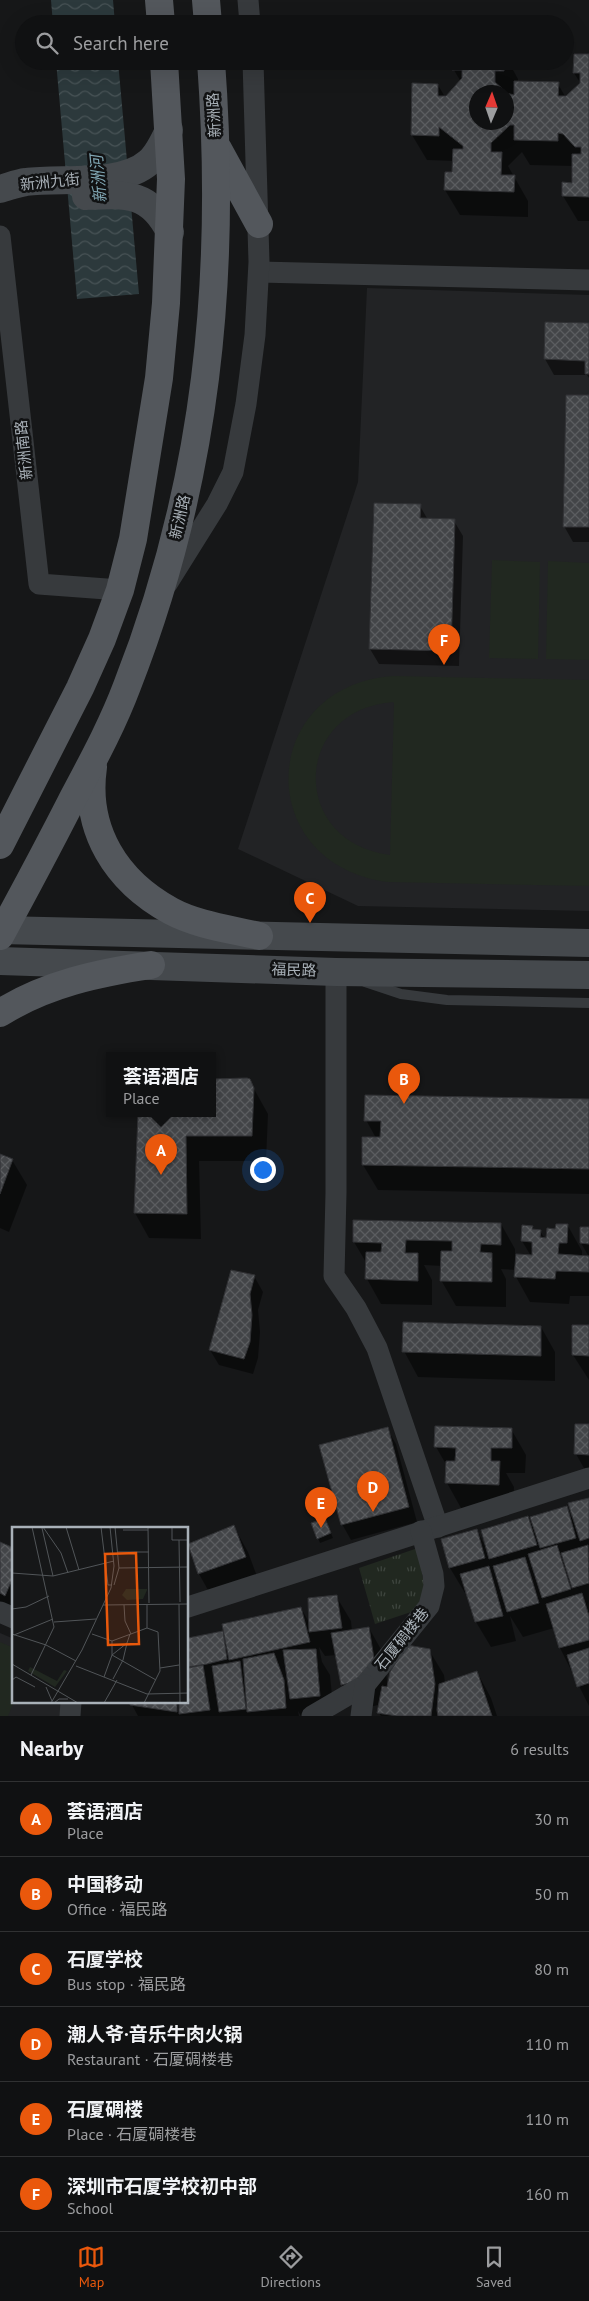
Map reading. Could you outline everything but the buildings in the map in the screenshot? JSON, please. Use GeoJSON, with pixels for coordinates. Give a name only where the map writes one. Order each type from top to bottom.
{"type":"FeatureCollection","features":[{"type":"Feature","properties":{"kind":"main road"},"geometry":{"type":"LineString","coordinates":[[159,0],[160,15]]}},
{"type":"Feature","properties":{"kind":"main road"},"geometry":{"type":"LineString","coordinates":[[206,0],[207,15]]}},
{"type":"Feature","properties":{"kind":"main road"},"geometry":{"type":"LineString","coordinates":[[0,845],[80,688],[116,602],[133,539],[159,378],[166,303],[170,232],[169,130],[165,70]]}},
{"type":"Feature","properties":{"kind":"main road","name":"新洲路"},"geometry":{"type":"LineString","coordinates":[[1,932],[94,758],[126,688],[159,597],[193,458],[208,366],[216,269],[216,146],[211,70]]}},
{"type":"Feature","properties":{"kind":"main road","name":"新洲九街"},"geometry":{"type":"LineString","coordinates":[[13,191],[118,185],[149,162],[161,147],[169,130]]}},
{"type":"Feature","properties":{"kind":"main road"},"geometry":{"type":"LineString","coordinates":[[216,146],[260,224]]}},
{"type":"Feature","properties":{"kind":"main road","name":"新洲九街"},"geometry":{"type":"LineString","coordinates":[[118,185],[135,197],[150,204],[162,216],[170,232]]}},
{"type":"Feature","properties":{"kind":"main road"},"geometry":{"type":"LineString","coordinates":[[116,602],[148,627]]}},
{"type":"Feature","properties":{"kind":"main road"},"geometry":{"type":"LineString","coordinates":[[94,758],[90,787],[92,812],[102,840],[116,865],[132,884],[172,912],[208,925],[259,936]]}},
{"type":"Feature","properties":{"kind":"main road"},"geometry":{"type":"LineString","coordinates":[[1,932],[589,943]]}},
{"type":"Feature","properties":{"kind":"main road","name":"福民路"},"geometry":{"type":"LineString","coordinates":[[0,961],[336,972],[589,975]]}},
{"type":"Feature","properties":{"kind":"main road"},"geometry":{"type":"LineString","coordinates":[[0,1013],[15,1004],[56,986],[98,973],[151,965]]}},
{"type":"Feature","properties":{"kind":"street"},"geometry":{"type":"LineString","coordinates":[[248,0],[249,15]]}},
{"type":"Feature","properties":{"kind":"street"},"geometry":{"type":"LineString","coordinates":[[159,597],[197,538],[233,472],[246,404],[255,335],[259,272],[260,224],[253,70]]}},
{"type":"Feature","properties":{"kind":"street","name":"新洲南路"},"geometry":{"type":"LineString","coordinates":[[0,236],[39,584],[116,602]]}},
{"type":"Feature","properties":{"kind":"street"},"geometry":{"type":"LineString","coordinates":[[259,272],[589,280]]}},
{"type":"Feature","properties":{"kind":"street","name":"石厦碉楼巷"},"geometry":{"type":"LineString","coordinates":[[312,1716],[365,1685],[423,1616],[432,1597],[433,1574],[429,1529],[377,1348],[356,1308],[334,1276],[336,972]]}},
{"type":"Feature","properties":{"kind":"street"},"geometry":{"type":"LineString","coordinates":[[189,1607],[589,1478]]}},
{"type":"Feature","properties":{"kind":"street"},"geometry":{"type":"LineString","coordinates":[[0,1612],[12,1617]]}},
{"type":"Feature","properties":{"kind":"street"},"geometry":{"type":"LineString","coordinates":[[361,1716],[365,1685]]}},
{"type":"Feature","properties":{"kind":"lane"},"geometry":{"type":"LineString","coordinates":[[336,972],[401,994],[447,1000],[589,1003]]}},
{"type":"Feature","properties":{"kind":"shaded area"},"geometry":{"type":"Polygon","coordinates":[[[367,288],[589,295],[589,911],[358,906],[238,849],[358,482],[367,288]]]}},
{"type":"Feature","properties":{"kind":"shaded area"},"geometry":{"type":"Polygon","coordinates":[[[0,1633],[12,1638],[12,1704],[61,1704],[61,1716],[0,1716],[0,1633]]]}},
{"type":"Feature","properties":{"kind":"green space"},"geometry":{"type":"Polygon","coordinates":[[[492,560],[540,562],[538,659],[489,658],[492,560]]]}},
{"type":"Feature","properties":{"kind":"green space"},"geometry":{"type":"Polygon","coordinates":[[[548,561],[589,563],[589,660],[546,659],[548,561]]]}},
{"type":"Feature","properties":{"kind":"green space"},"geometry":{"type":"Polygon","coordinates":[[[393,676],[589,680],[589,886],[388,882],[344,868],[312,844],[294,812],[288,776],[296,741],[316,710],[348,687],[393,676]],[[394,703],[360,710],[336,727],[321,750],[316,777],[320,803],[334,827],[357,845],[390,855],[394,703]]]}},
{"type":"Feature","properties":{"kind":"green space"},"geometry":{"type":"Polygon","coordinates":[[[418,1548],[425,1592],[414,1611],[375,1624],[359,1568],[418,1548]]]}},
{"type":"Feature","properties":{"kind":"green space"},"geometry":{"type":"Polygon","coordinates":[[[0,1642],[12,1647],[13,1704],[8,1716],[0,1716],[0,1642]]]}},
{"type":"Feature","properties":{"kind":"water"},"geometry":{"type":"Polygon","coordinates":[[[51,0],[113,0],[114,15],[52,15],[51,0]]]}},
{"type":"Feature","properties":{"kind":"water","name":"新洲河"},"geometry":{"type":"Polygon","coordinates":[[[57,70],[119,70],[139,294],[77,299],[57,70]]]}},
{"type":"Feature","properties":{"kind":"place","name":"深圳市石厦学校初中部"},"geometry":{"type":"Point","coordinates":[444,665]}},
{"type":"Feature","properties":{"kind":"place","name":"石厦学校"},"geometry":{"type":"Point","coordinates":[310,923]}},
{"type":"Feature","properties":{"kind":"place","name":"中国移动"},"geometry":{"type":"Point","coordinates":[404,1104]}},
{"type":"Feature","properties":{"kind":"place","name":"荟语酒店"},"geometry":{"type":"Point","coordinates":[161,1175]}},
{"type":"Feature","properties":{"kind":"place","name":"潮人爷·音乐牛肉火锅"},"geometry":{"type":"Point","coordinates":[373,1512]}},
{"type":"Feature","properties":{"kind":"place","name":"石厦碉楼"},"geometry":{"type":"Point","coordinates":[321,1528]}}]}
